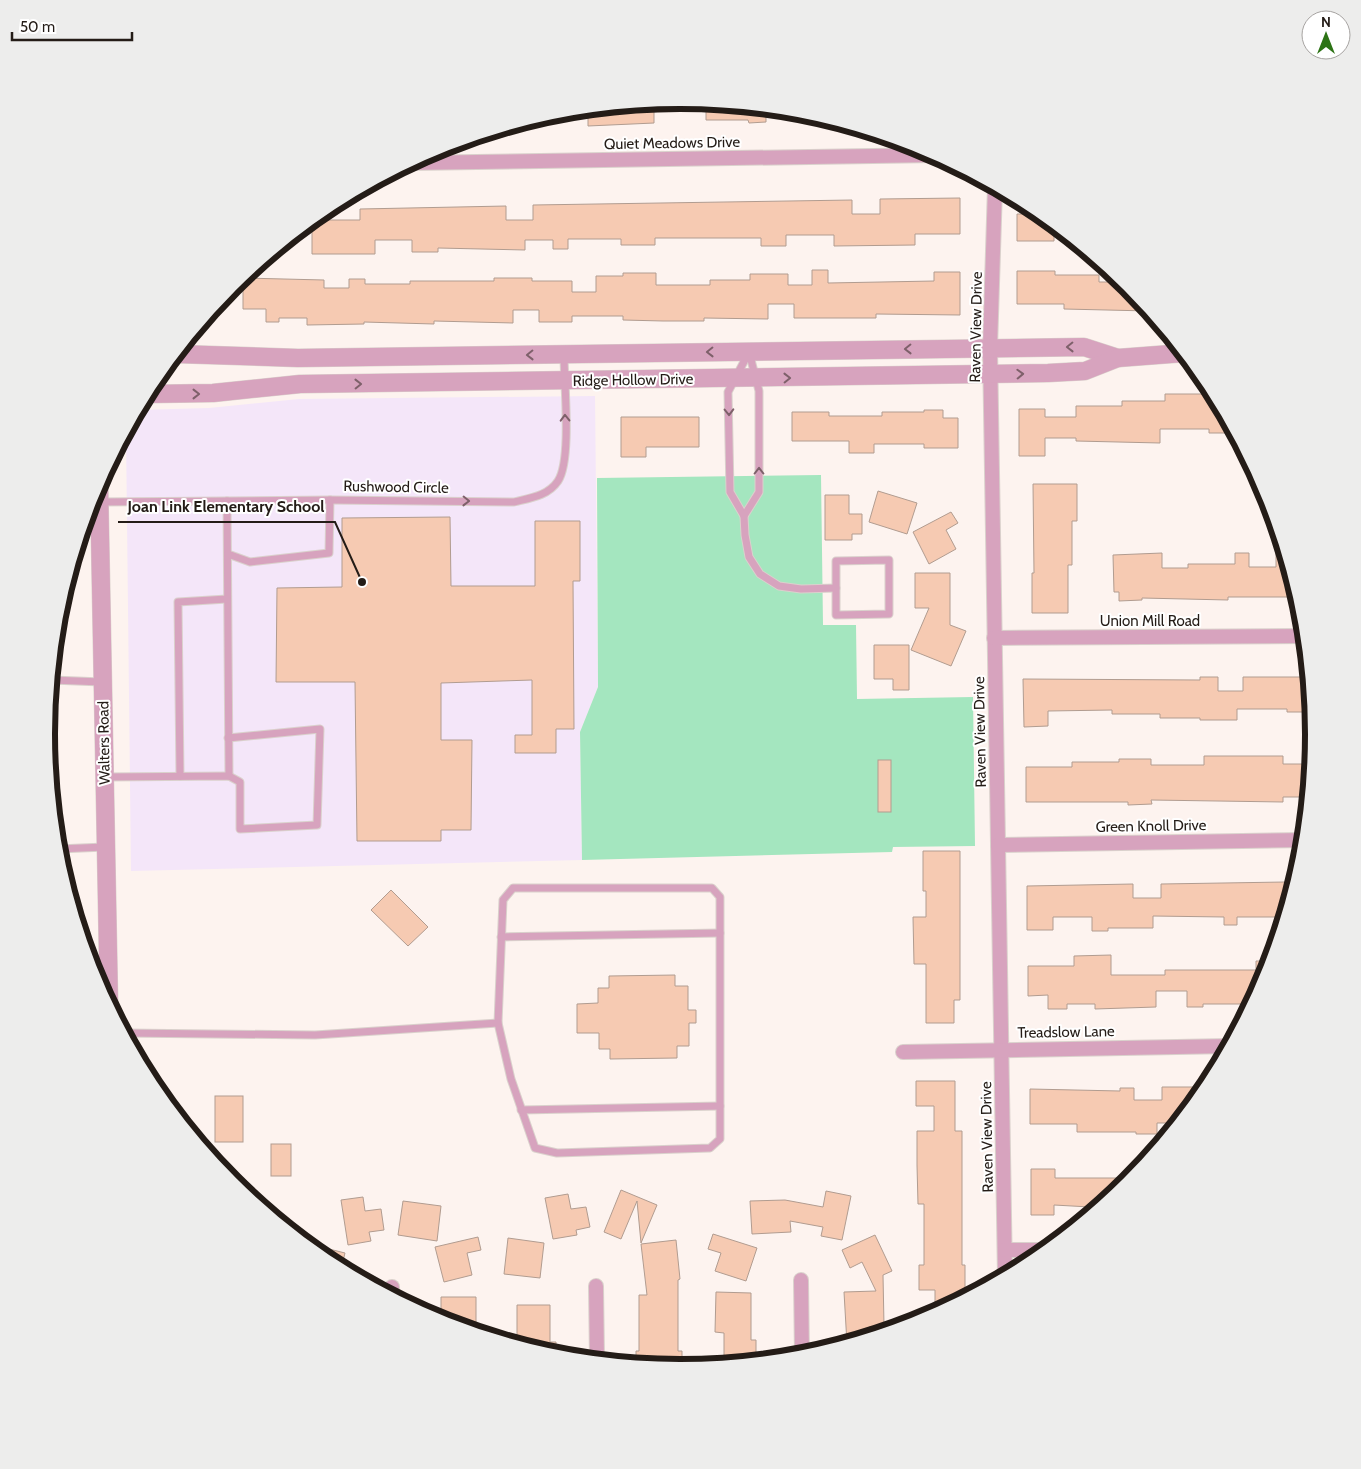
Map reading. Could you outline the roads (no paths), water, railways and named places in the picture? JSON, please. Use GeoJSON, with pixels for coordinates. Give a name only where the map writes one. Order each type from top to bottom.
{"type":"FeatureCollection","features":[{"type":"Feature","properties":{"kind":"street","name":"Quiet Meadows Drive"},"geometry":{"type":"LineString","coordinates":[[426,164],[916,155]]}},
{"type":"Feature","properties":{"kind":"street","name":"Raven View Drive"},"geometry":{"type":"LineString","coordinates":[[995,194],[990,348],[1005,1269]]}},
{"type":"Feature","properties":{"kind":"street","name":"Ridge Hollow Drive"},"geometry":{"type":"LineString","coordinates":[[184,354],[298,358],[1084,347],[1118,358]]}},
{"type":"Feature","properties":{"kind":"street","name":"Ridge Hollow Drive"},"geometry":{"type":"LineString","coordinates":[[156,394],[213,394],[300,384],[991,375],[1085,371],[1118,358],[1177,354]]}},
{"type":"Feature","properties":{"kind":"street","name":"Walters Road"},"geometry":{"type":"LineString","coordinates":[[100,503],[109,986]]}},
{"type":"Feature","properties":{"kind":"street","name":"Union Mill Road"},"geometry":{"type":"LineString","coordinates":[[994,638],[1298,636]]}},
{"type":"Feature","properties":{"kind":"street","name":"Green Knoll Drive"},"geometry":{"type":"LineString","coordinates":[[998,844],[1297,840]]}},
{"type":"Feature","properties":{"kind":"street","name":"Treadslow Lane"},"geometry":{"type":"LineString","coordinates":[[903,1052],[1222,1046]]}},
{"type":"Feature","properties":{"kind":"street"},"geometry":{"type":"LineString","coordinates":[[1004,1250],[1035,1250]]}},
{"type":"Feature","properties":{"kind":"street"},"geometry":{"type":"LineString","coordinates":[[800,1280],[802,1348]]}},
{"type":"Feature","properties":{"kind":"street"},"geometry":{"type":"LineString","coordinates":[[596,1286],[597,1355]]}},
{"type":"Feature","properties":{"kind":"lane"},"geometry":{"type":"LineString","coordinates":[[744,516],[759,492],[759,391],[749,351]]}},
{"type":"Feature","properties":{"kind":"lane"},"geometry":{"type":"LineString","coordinates":[[749,351],[728,392],[730,492],[744,516],[749,557],[760,574],[779,586],[802,589],[836,588]]}},
{"type":"Feature","properties":{"kind":"lane","name":"Rushwood Circle"},"geometry":{"type":"LineString","coordinates":[[100,502],[330,500],[514,502],[541,496],[558,481],[566,454],[564,355]]}},
{"type":"Feature","properties":{"kind":"lane"},"geometry":{"type":"LineString","coordinates":[[228,554],[250,562],[329,554],[330,500]]}},
{"type":"Feature","properties":{"kind":"lane"},"geometry":{"type":"LineString","coordinates":[[227,501],[229,776]]}},
{"type":"Feature","properties":{"kind":"lane"},"geometry":{"type":"LineString","coordinates":[[889,560],[890,614],[836,615],[836,588],[836,561],[889,560]]}},
{"type":"Feature","properties":{"kind":"lane"},"geometry":{"type":"LineString","coordinates":[[180,776],[178,602],[227,599]]}},
{"type":"Feature","properties":{"kind":"lane"},"geometry":{"type":"LineString","coordinates":[[57,680],[102,682]]}},
{"type":"Feature","properties":{"kind":"lane"},"geometry":{"type":"LineString","coordinates":[[105,777],[229,776],[240,782],[240,829],[317,825],[320,729],[228,738]]}},
{"type":"Feature","properties":{"kind":"lane"},"geometry":{"type":"LineString","coordinates":[[66,850],[106,847]]}},
{"type":"Feature","properties":{"kind":"lane"},"geometry":{"type":"LineString","coordinates":[[513,888],[712,888],[720,897],[720,1138],[710,1148],[557,1153],[535,1148],[510,1079],[498,1023],[501,937],[503,900],[513,888]]}},
{"type":"Feature","properties":{"kind":"lane"},"geometry":{"type":"LineString","coordinates":[[501,937],[720,933]]}},
{"type":"Feature","properties":{"kind":"lane"},"geometry":{"type":"LineString","coordinates":[[132,1033],[315,1035],[498,1023]]}},
{"type":"Feature","properties":{"kind":"lane"},"geometry":{"type":"LineString","coordinates":[[521,1110],[720,1106]]}},
{"type":"Feature","properties":{"kind":"place","name":"Joan Link Elementary School"},"geometry":{"type":"Point","coordinates":[362,582]}}]}
